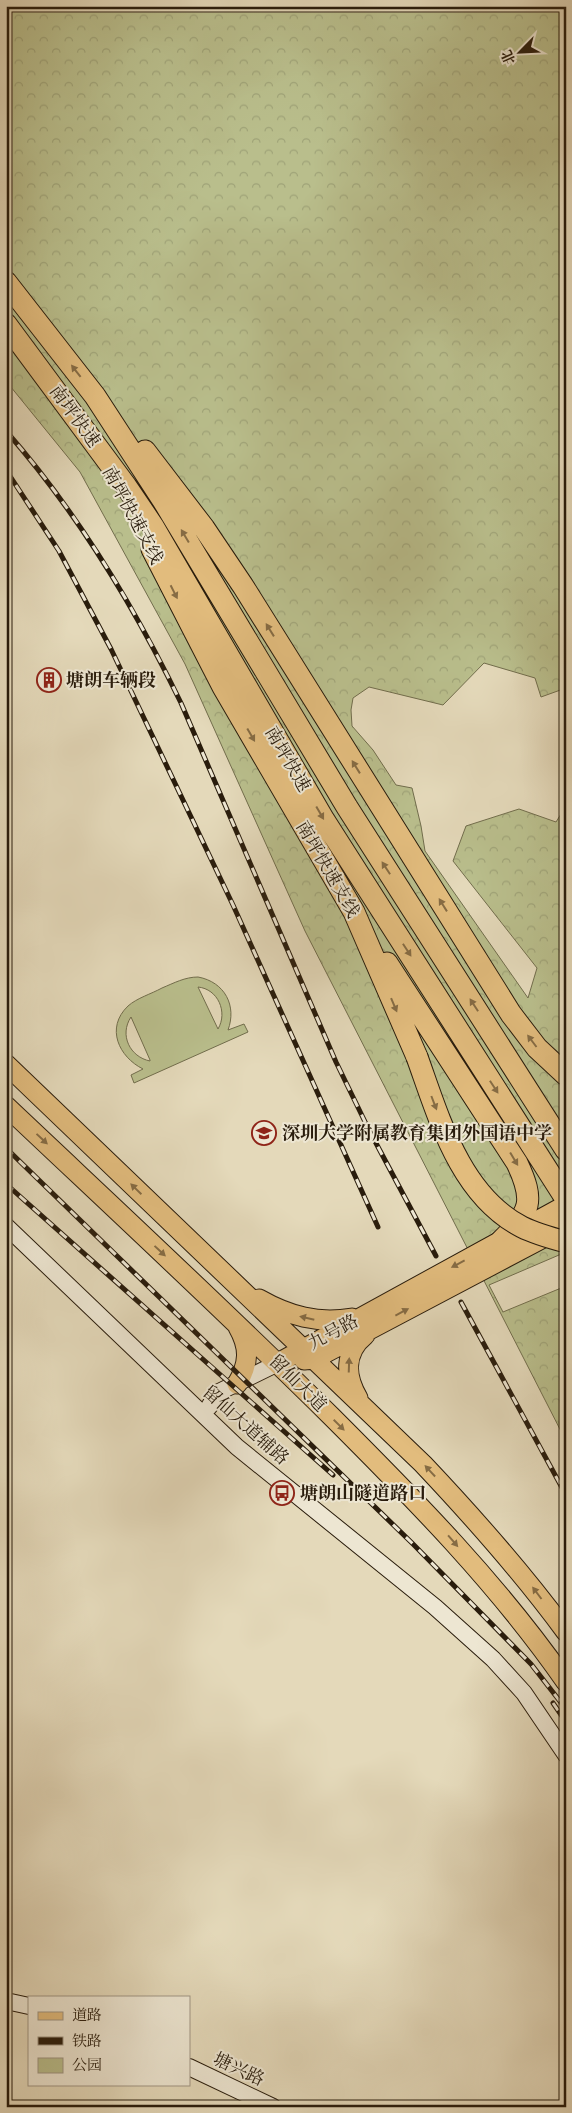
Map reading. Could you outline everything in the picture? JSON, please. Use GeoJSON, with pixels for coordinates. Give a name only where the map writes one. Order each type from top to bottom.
{"type":"FeatureCollection","features":[{"type":"Feature","properties":{"kind":"highway","name":"南坪快速"},"geometry":{"type":"LineString","coordinates":[[6,282],[95,396],[164,502],[352,815],[566,1150]]}},
{"type":"Feature","properties":{"kind":"highway","name":"南坪快速"},"geometry":{"type":"LineString","coordinates":[[6,324],[93,441],[153,526],[324,820],[566,1199]]}},
{"type":"Feature","properties":{"kind":"highway"},"geometry":{"type":"LineString","coordinates":[[95,396],[144,449],[204,528],[511,1014],[538,1048],[566,1075]]}},
{"type":"Feature","properties":{"kind":"highway","name":"南坪快速支线"},"geometry":{"type":"LineString","coordinates":[[93,441],[122,491],[223,686],[354,912],[417,1058],[456,1156],[478,1189],[503,1214],[521,1226],[542,1236],[566,1242]]}},
{"type":"Feature","properties":{"kind":"highway"},"geometry":{"type":"LineString","coordinates":[[354,912],[517,1163],[528,1192],[528,1205],[524,1217],[501,1241]]}},
{"type":"Feature","properties":{"kind":"main road","name":"留仙大道"},"geometry":{"type":"LineString","coordinates":[[6,1064],[423,1464],[479,1524],[536,1590],[566,1632]]}},
{"type":"Feature","properties":{"kind":"main road","name":"留仙大道"},"geometry":{"type":"LineString","coordinates":[[6,1106],[278,1363],[444,1530],[517,1616],[566,1682]]}},
{"type":"Feature","properties":{"kind":"main road","name":"九号路"},"geometry":{"type":"LineString","coordinates":[[375,1318],[501,1241],[566,1205]]}},
{"type":"Feature","properties":{"kind":"main road","name":"留仙大道辅路"},"geometry":{"type":"LineString","coordinates":[[6,1214],[244,1439],[461,1618],[498,1652],[532,1688],[566,1735]]}},
{"type":"Feature","properties":{"kind":"main road","name":"留仙大道辅路"},"geometry":{"type":"LineString","coordinates":[[6,1226],[237,1447],[435,1607],[486,1653],[524,1693],[566,1755]]}},
{"type":"Feature","properties":{"kind":"main road","name":"九号路"},"geometry":{"type":"LineString","coordinates":[[278,1363],[308,1354],[375,1318],[566,1226]]}},
{"type":"Feature","properties":{"kind":"main road"},"geometry":{"type":"LineString","coordinates":[[228,1277],[273,1307],[293,1315],[314,1320],[334,1321],[375,1318]]}},
{"type":"Feature","properties":{"kind":"main road"},"geometry":{"type":"LineString","coordinates":[[366,1409],[352,1384],[348,1371],[348,1358],[352,1348],[375,1318]]}},
{"type":"Feature","properties":{"kind":"main road"},"geometry":{"type":"LineString","coordinates":[[235,1322],[247,1348],[245,1371],[237,1384]]}},
{"type":"Feature","properties":{"kind":"main road"},"geometry":{"type":"LineString","coordinates":[[209,1407],[217,1393],[278,1363]]}},
{"type":"Feature","properties":{"kind":"main road"},"geometry":{"type":"LineString","coordinates":[[6,2001],[28,2006]]}},
{"type":"Feature","properties":{"kind":"main road","name":"塘兴路"},"geometry":{"type":"LineString","coordinates":[[190,2067],[273,2107]]}},
{"type":"Feature","properties":{"kind":"green space"},"geometry":{"type":"Polygon","coordinates":[[[6,6],[566,6],[566,688],[541,697],[535,678],[484,663],[443,705],[369,687],[353,698],[351,710],[352,726],[373,750],[396,785],[412,788],[425,851],[528,998],[537,968],[453,861],[466,826],[519,809],[556,822],[566,806],[566,1252],[489,1285],[503,1312],[566,1286],[566,1441],[305,931],[185,664],[80,472],[6,381],[6,6]]]}},
{"type":"Feature","properties":{"kind":"green space"},"geometry":{"type":"Polygon","coordinates":[[[198,977],[215,984],[226,996],[231,1012],[228,1030],[244,1024],[248,1032],[134,1083],[131,1075],[143,1069],[127,1057],[118,1041],[117,1023],[121,1015],[128,1006],[140,998],[175,982],[198,977]],[[198,987],[218,1029],[222,1016],[219,1002],[211,992],[198,987]],[[131,1017],[126,1031],[128,1044],[137,1055],[150,1061],[150,1060],[131,1017]]]}},
{"type":"Feature","properties":{"kind":"railway"},"geometry":{"type":"LineString","coordinates":[[6,431],[57,494],[103,561],[163,667],[181,703],[336,1062],[369,1130],[436,1256]]}},
{"type":"Feature","properties":{"kind":"railway"},"geometry":{"type":"LineString","coordinates":[[6,470],[59,551],[111,649],[233,905],[378,1227]]}},
{"type":"Feature","properties":{"kind":"railway"},"geometry":{"type":"LineString","coordinates":[[6,1148],[412,1543],[531,1664],[566,1709]]}},
{"type":"Feature","properties":{"kind":"railway"},"geometry":{"type":"LineString","coordinates":[[6,1184],[333,1475]]}},
{"type":"Feature","properties":{"kind":"railway"},"geometry":{"type":"LineString","coordinates":[[461,1302],[566,1495]]}},
{"type":"Feature","properties":{"kind":"railway"},"geometry":{"type":"LineString","coordinates":[[553,1703],[566,1722]]}},
{"type":"Feature","properties":{"kind":"place","name":"塘朗车辆段"},"geometry":{"type":"Point","coordinates":[49,680]}},
{"type":"Feature","properties":{"kind":"place","name":"深圳大学附属教育集团外国语中学"},"geometry":{"type":"Point","coordinates":[264,1133]}},
{"type":"Feature","properties":{"kind":"place","name":"塘朗山隧道路口"},"geometry":{"type":"Point","coordinates":[282,1493]}}]}
